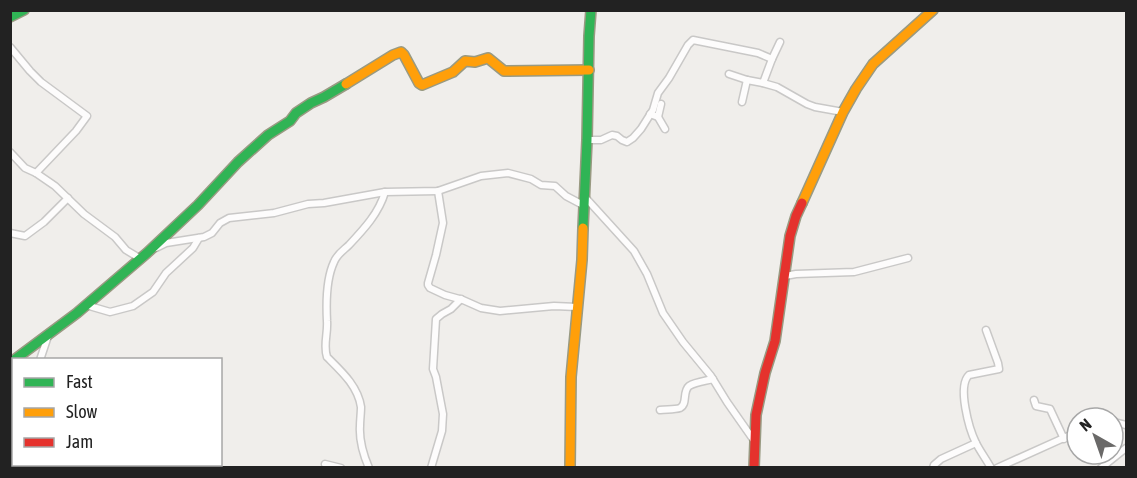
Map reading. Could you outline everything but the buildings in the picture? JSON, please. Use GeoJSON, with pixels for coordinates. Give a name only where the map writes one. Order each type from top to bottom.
{"type":"FeatureCollection","features":[{"type":"Feature","properties":{"kind":"street"},"geometry":{"type":"LineString","coordinates":[[10,18],[24,10]]}},
{"type":"Feature","properties":{"kind":"street"},"geometry":{"type":"LineString","coordinates":[[570,468],[571,377],[582,260],[591,10]]}},
{"type":"Feature","properties":{"kind":"street"},"geometry":{"type":"LineString","coordinates":[[754,468],[756,415],[775,341],[790,236],[803,198],[843,112],[873,64],[933,10]]}},
{"type":"Feature","properties":{"kind":"street"},"geometry":{"type":"LineString","coordinates":[[587,141],[601,140],[612,135],[627,142],[633,138],[650,114],[658,93],[693,40],[772,58]]}},
{"type":"Feature","properties":{"kind":"street"},"geometry":{"type":"LineString","coordinates":[[763,83],[780,42]]}},
{"type":"Feature","properties":{"kind":"street"},"geometry":{"type":"LineString","coordinates":[[10,46],[41,82],[87,116],[76,131],[36,173]]}},
{"type":"Feature","properties":{"kind":"street"},"geometry":{"type":"LineString","coordinates":[[17,358],[86,305],[144,256],[268,135],[311,103],[393,55],[401,52],[404,55],[422,85],[453,72],[465,61],[475,62],[488,58],[504,71],[589,70]]}},
{"type":"Feature","properties":{"kind":"street"},"geometry":{"type":"LineString","coordinates":[[729,74],[777,87],[815,107],[843,112]]}},
{"type":"Feature","properties":{"kind":"street"},"geometry":{"type":"LineString","coordinates":[[742,102],[747,80]]}},
{"type":"Feature","properties":{"kind":"street"},"geometry":{"type":"LineString","coordinates":[[658,117],[661,104]]}},
{"type":"Feature","properties":{"kind":"street"},"geometry":{"type":"LineString","coordinates":[[650,114],[658,117],[665,129]]}},
{"type":"Feature","properties":{"kind":"street"},"geometry":{"type":"LineString","coordinates":[[10,152],[26,168],[55,186],[95,223],[115,237],[126,250],[144,256],[166,243],[199,238],[212,233],[220,223],[229,218],[274,213],[308,204],[385,192],[438,191],[481,176],[508,173],[531,179],[541,185],[555,186],[566,196],[583,200],[634,251],[647,274],[663,313],[713,379],[755,442]]}},
{"type":"Feature","properties":{"kind":"street"},"geometry":{"type":"LineString","coordinates":[[438,191],[443,223],[428,285],[430,288],[481,308],[500,311],[554,306],[577,307]]}},
{"type":"Feature","properties":{"kind":"street"},"geometry":{"type":"LineString","coordinates":[[366,467],[361,444],[359,400],[347,376],[327,357],[326,353],[324,344],[327,330],[326,298],[333,262],[372,219],[385,192]]}},
{"type":"Feature","properties":{"kind":"street"},"geometry":{"type":"LineString","coordinates":[[10,233],[25,236],[44,222],[68,198]]}},
{"type":"Feature","properties":{"kind":"street"},"geometry":{"type":"LineString","coordinates":[[86,305],[110,312],[133,306],[153,292],[165,273],[193,248],[199,238]]}},
{"type":"Feature","properties":{"kind":"street"},"geometry":{"type":"LineString","coordinates":[[785,276],[854,272],[908,258]]}},
{"type":"Feature","properties":{"kind":"street"},"geometry":{"type":"LineString","coordinates":[[431,468],[442,430],[443,414],[433,369],[436,319],[461,299]]}},
{"type":"Feature","properties":{"kind":"street"},"geometry":{"type":"LineString","coordinates":[[986,330],[999,369],[969,375],[965,378],[964,386],[967,419],[976,443],[991,468]]}},
{"type":"Feature","properties":{"kind":"street"},"geometry":{"type":"LineString","coordinates":[[41,358],[48,335]]}},
{"type":"Feature","properties":{"kind":"street"},"geometry":{"type":"LineString","coordinates":[[660,410],[683,406],[688,387],[713,379]]}},
{"type":"Feature","properties":{"kind":"street"},"geometry":{"type":"LineString","coordinates":[[997,468],[1045,445],[1064,439],[1050,409],[1036,406],[1034,400]]}},
{"type":"Feature","properties":{"kind":"street"},"geometry":{"type":"LineString","coordinates":[[933,468],[941,459],[976,443]]}},
{"type":"Feature","properties":{"kind":"street"},"geometry":{"type":"LineString","coordinates":[[1101,468],[1126,448]]}},
{"type":"Feature","properties":{"kind":"street"},"geometry":{"type":"LineString","coordinates":[[325,464],[341,468]]}},
{"type":"Feature","properties":{"kind":"traffic: fast"},"geometry":{"type":"LineString","coordinates":[[10,17],[24,10]]}},
{"type":"Feature","properties":{"kind":"traffic: fast"},"geometry":{"type":"LineString","coordinates":[[583,228],[591,10]]}},
{"type":"Feature","properties":{"kind":"traffic: fast"},"geometry":{"type":"LineString","coordinates":[[17,358],[77,313],[147,253],[268,135],[290,121],[296,113],[311,103],[346,84]]}},
{"type":"Feature","properties":{"kind":"traffic: slow"},"geometry":{"type":"LineString","coordinates":[[802,203],[843,112],[856,89],[873,64],[933,10]]}},
{"type":"Feature","properties":{"kind":"traffic: slow"},"geometry":{"type":"LineString","coordinates":[[346,84],[401,52],[422,85],[453,72],[465,61],[475,62],[488,58],[504,71],[589,70]]}},
{"type":"Feature","properties":{"kind":"traffic: slow"},"geometry":{"type":"LineString","coordinates":[[570,468],[571,377],[583,228]]}},
{"type":"Feature","properties":{"kind":"traffic: jam"},"geometry":{"type":"LineString","coordinates":[[754,468],[756,415],[775,341],[790,236],[802,203]]}}]}
